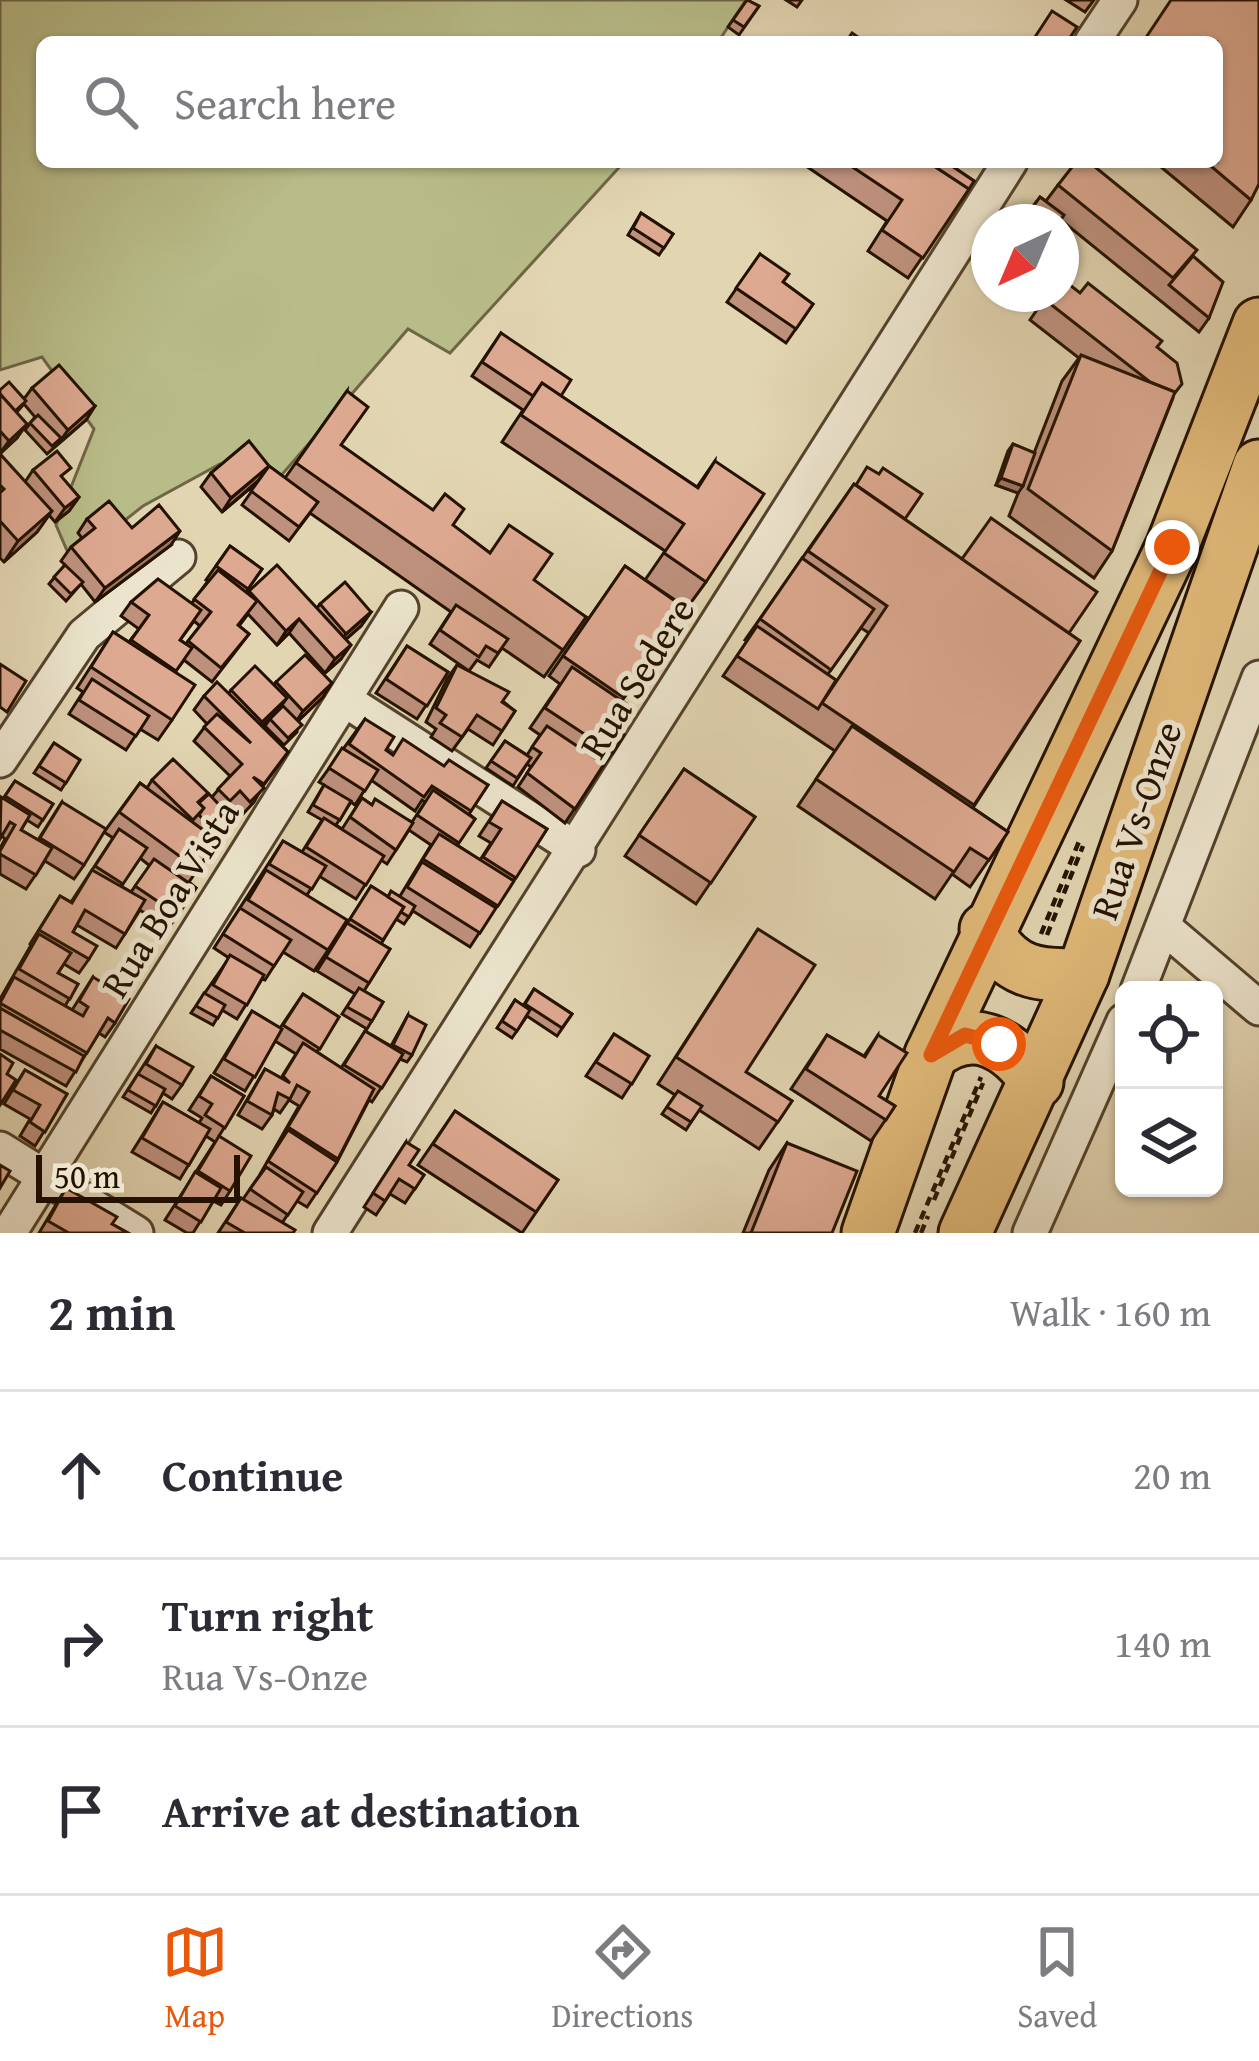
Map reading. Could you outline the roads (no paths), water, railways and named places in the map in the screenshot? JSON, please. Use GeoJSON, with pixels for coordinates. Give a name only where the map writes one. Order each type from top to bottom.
{"type":"FeatureCollection","features":[{"type":"Feature","properties":{"kind":"main road","name":"Rua Vs-Onze"},"geometry":{"type":"LineString","coordinates":[[868,1233],[931,1055],[986,928],[1163,566],[1259,324]]}},
{"type":"Feature","properties":{"kind":"main road","name":"Rua Vs-Onze"},"geometry":{"type":"LineString","coordinates":[[965,1233],[1083,974],[1259,466]]}},
{"type":"Feature","properties":{"kind":"main road"},"geometry":{"type":"LineString","coordinates":[[986,928],[1006,959],[1022,971],[1041,977],[1083,974]]}},
{"type":"Feature","properties":{"kind":"main road"},"geometry":{"type":"LineString","coordinates":[[931,1055],[948,1041],[983,1037],[1021,1059],[1037,1082]]}},
{"type":"Feature","properties":{"kind":"street"},"geometry":{"type":"LineString","coordinates":[[1096,36],[1120,0]]}},
{"type":"Feature","properties":{"kind":"street","name":"Rua Sedere"},"geometry":{"type":"LineString","coordinates":[[330,1233],[578,850],[1006,168]]}},
{"type":"Feature","properties":{"kind":"street"},"geometry":{"type":"LineString","coordinates":[[0,760],[84,635],[178,557]]}},
{"type":"Feature","properties":{"kind":"street","name":"Rua Boa Vista"},"geometry":{"type":"LineString","coordinates":[[9,1233],[401,608]]}},
{"type":"Feature","properties":{"kind":"street"},"geometry":{"type":"LineString","coordinates":[[1142,981],[1259,678]]}},
{"type":"Feature","properties":{"kind":"street"},"geometry":{"type":"LineString","coordinates":[[345,700],[578,850]]}},
{"type":"Feature","properties":{"kind":"street"},"geometry":{"type":"LineString","coordinates":[[1166,928],[1259,1008]]}},
{"type":"Feature","properties":{"kind":"street"},"geometry":{"type":"LineString","coordinates":[[1030,1233],[1115,1041]]}},
{"type":"Feature","properties":{"kind":"street"},"geometry":{"type":"LineString","coordinates":[[0,1150],[136,1233]]}}]}
